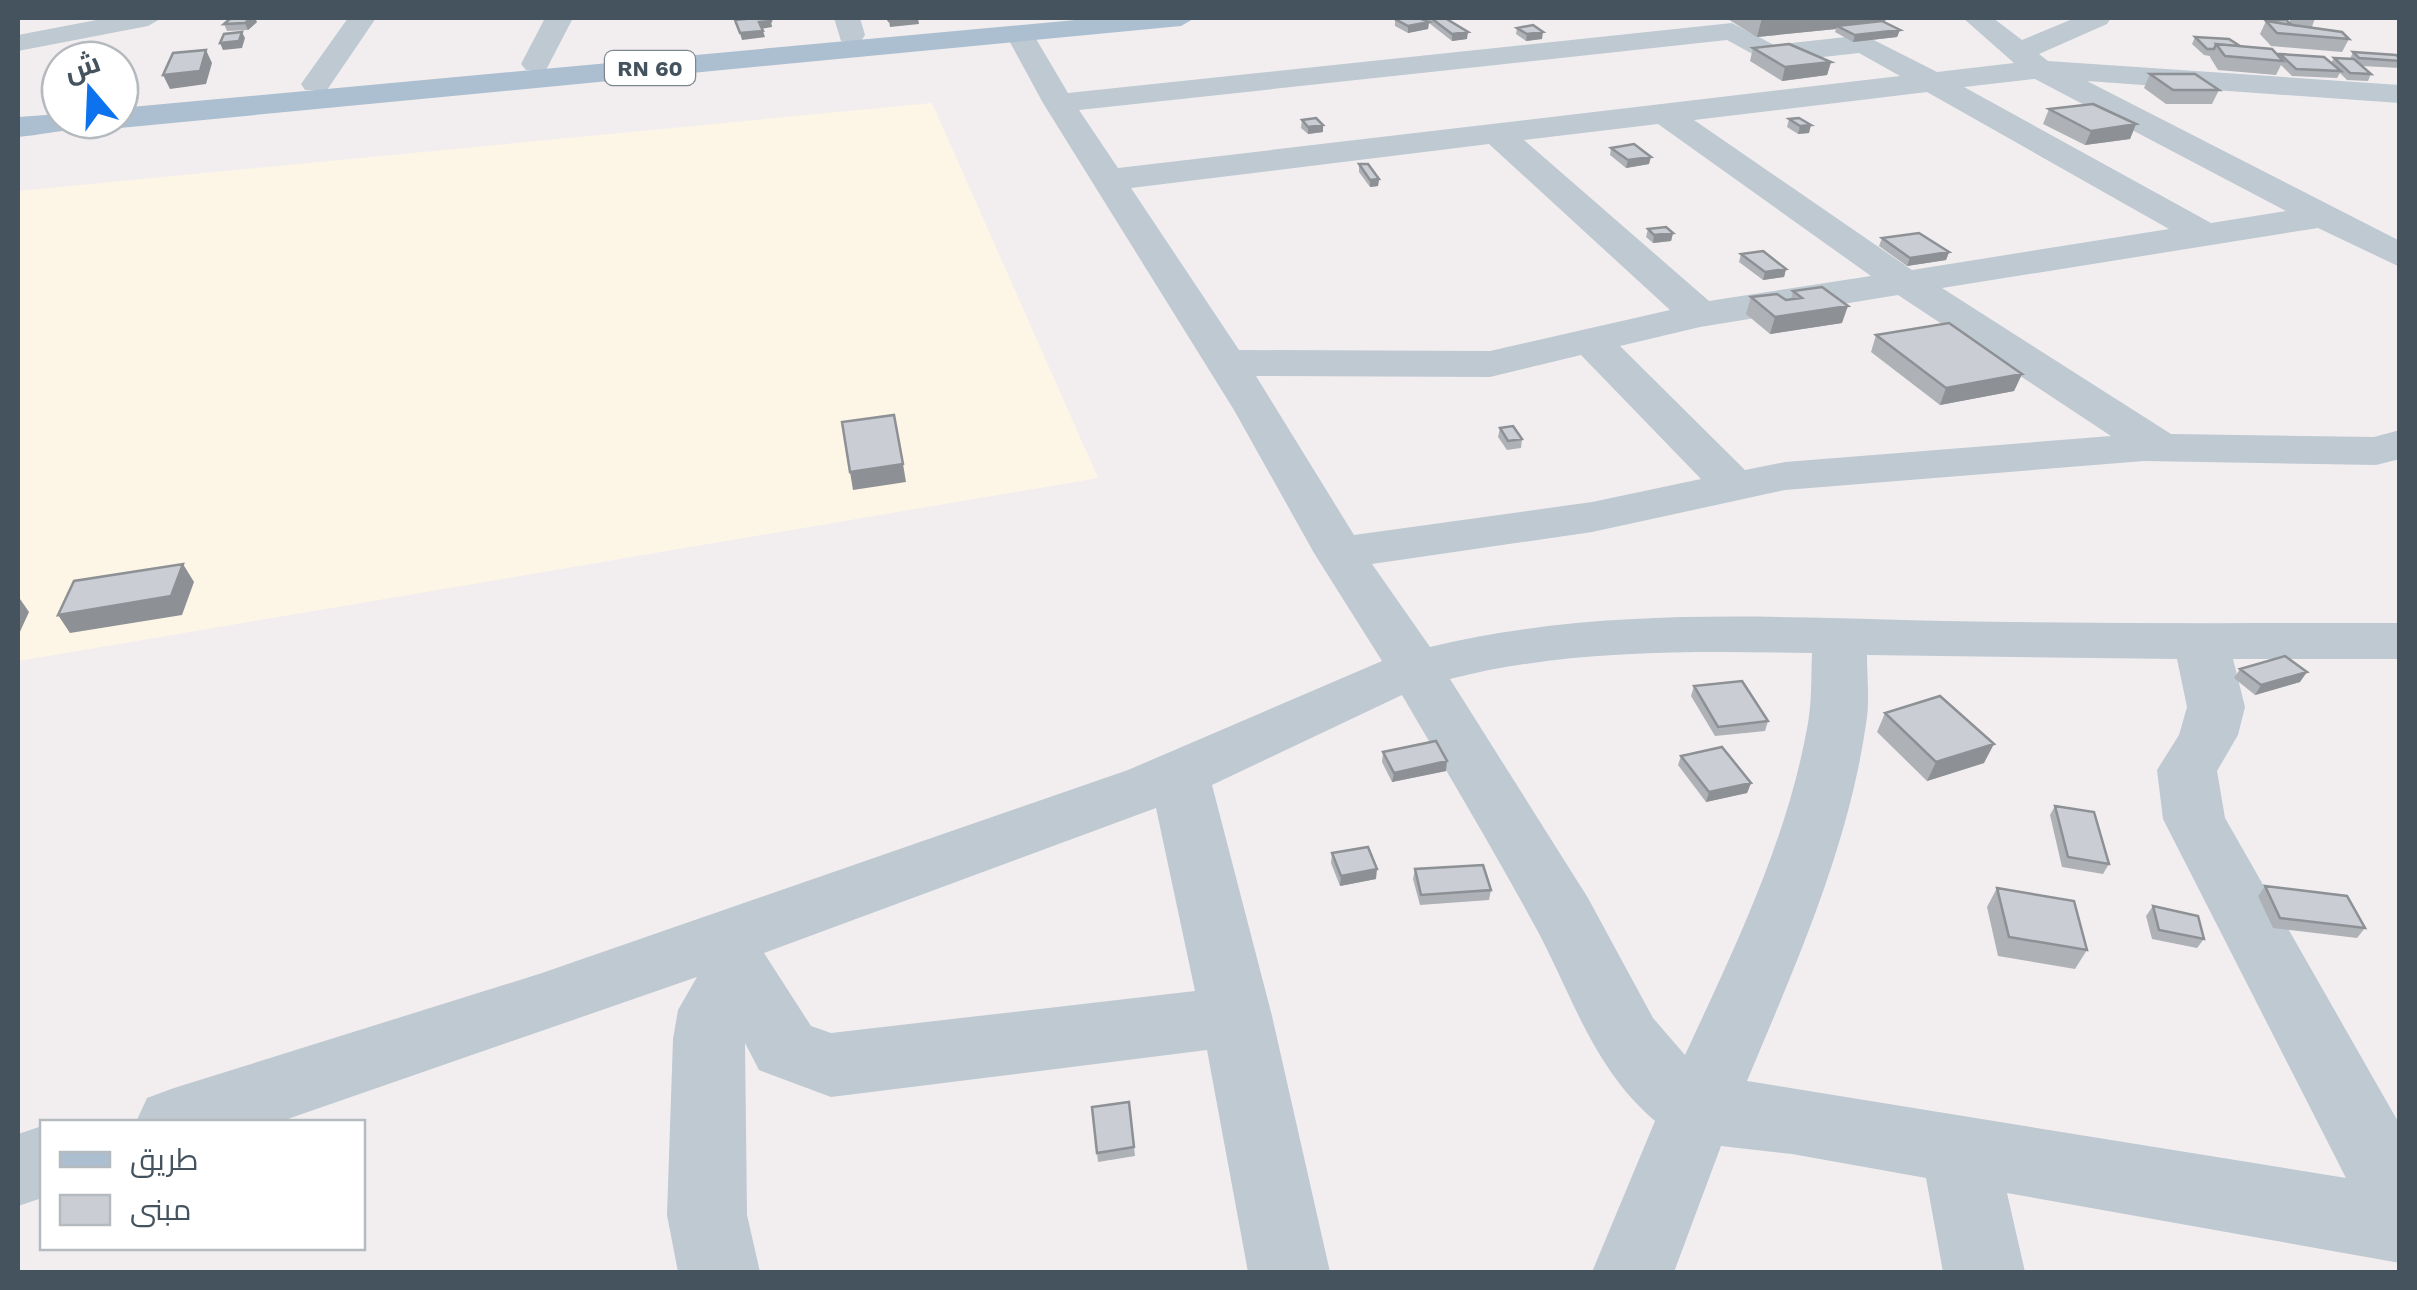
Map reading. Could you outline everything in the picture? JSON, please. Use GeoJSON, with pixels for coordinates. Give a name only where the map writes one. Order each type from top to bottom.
{"type":"FeatureCollection","features":[{"type":"Feature","properties":{"kind":"main road","name":"RN 60"},"geometry":{"type":"LineString","coordinates":[[140,101],[536,64],[849,26],[1029,25],[1181,18]]}},
{"type":"Feature","properties":{"kind":"main road","name":"RN 60"},"geometry":{"type":"LineString","coordinates":[[140,116],[1029,25]]}},
{"type":"Feature","properties":{"kind":"street"},"geometry":{"type":"LineString","coordinates":[[18,43],[142,18]]}},
{"type":"Feature","properties":{"kind":"street"},"geometry":{"type":"LineString","coordinates":[[316,84],[362,18]]}},
{"type":"Feature","properties":{"kind":"street"},"geometry":{"type":"LineString","coordinates":[[536,64],[559,18]]}},
{"type":"Feature","properties":{"kind":"street"},"geometry":{"type":"LineString","coordinates":[[1618,18],[1689,60]]}},
{"type":"Feature","properties":{"kind":"street"},"geometry":{"type":"LineString","coordinates":[[1976,18],[2029,60],[2400,256]]}},
{"type":"Feature","properties":{"kind":"street"},"geometry":{"type":"LineString","coordinates":[[2029,60],[2097,18]]}},
{"type":"Feature","properties":{"kind":"street"},"geometry":{"type":"LineString","coordinates":[[1029,25],[1059,103],[1415,668],[1564,916],[1627,1040],[1652,1073],[1696,1110],[1792,1120],[2400,1224]]}},
{"type":"Feature","properties":{"kind":"street"},"geometry":{"type":"LineString","coordinates":[[1059,103],[1732,32],[1769,54],[1864,44],[2206,235]]}},
{"type":"Feature","properties":{"kind":"street"},"geometry":{"type":"LineString","coordinates":[[1108,180],[1931,82],[2029,60],[2400,94]]}},
{"type":"Feature","properties":{"kind":"street"},"geometry":{"type":"LineString","coordinates":[[1722,81],[1756,102]]}},
{"type":"Feature","properties":{"kind":"street"},"geometry":{"type":"LineString","coordinates":[[1663,113],[1906,282],[2160,447]]}},
{"type":"Feature","properties":{"kind":"street"},"geometry":{"type":"LineString","coordinates":[[1496,134],[1700,315]]}},
{"type":"Feature","properties":{"kind":"street"},"geometry":{"type":"LineString","coordinates":[[1226,363],[1490,364],[1700,315],[2326,216]]}},
{"type":"Feature","properties":{"kind":"street"},"geometry":{"type":"LineString","coordinates":[[1591,340],[1735,487]]}},
{"type":"Feature","properties":{"kind":"street"},"geometry":{"type":"LineString","coordinates":[[1339,553],[1592,517],[1785,476],[2160,447],[2376,451],[2400,444]]}},
{"type":"Feature","properties":{"kind":"street"},"geometry":{"type":"LineString","coordinates":[[181,1120],[730,958],[1179,776],[1415,668],[1558,640],[1704,634],[2400,641]]}},
{"type":"Feature","properties":{"kind":"street"},"geometry":{"type":"LineString","coordinates":[[1633,1272],[1696,1110],[1783,916],[1823,786],[1838,721],[1840,637]]}},
{"type":"Feature","properties":{"kind":"street"},"geometry":{"type":"LineString","coordinates":[[2198,640],[2217,692],[2212,735],[2187,770],[2194,819],[2400,1202]]}},
{"type":"Feature","properties":{"kind":"street"},"geometry":{"type":"LineString","coordinates":[[1179,776],[1236,1016],[1290,1272]]}},
{"type":"Feature","properties":{"kind":"street"},"geometry":{"type":"LineString","coordinates":[[730,958],[784,1048],[832,1066],[1236,1016]]}},
{"type":"Feature","properties":{"kind":"street"},"geometry":{"type":"LineString","coordinates":[[719,1272],[708,1215],[709,1039],[713,1010],[730,958]]}},
{"type":"Feature","properties":{"kind":"street"},"geometry":{"type":"LineString","coordinates":[[1959,1149],[1984,1272]]}},
{"type":"Feature","properties":{"kind":"shaded area"},"geometry":{"type":"Polygon","coordinates":[[[932,103],[1098,478],[18,661],[18,191],[932,103]]]}},
{"type":"Feature","properties":{"kind":"building"},"geometry":{"type":"Polygon","coordinates":[[[231,18],[251,18],[245,23],[224,24],[231,18]]]}},
{"type":"Feature","properties":{"kind":"building"},"geometry":{"type":"Polygon","coordinates":[[[1419,18],[1429,22],[1408,26],[1395,19],[1419,18]]]}},
{"type":"Feature","properties":{"kind":"building"},"geometry":{"type":"Polygon","coordinates":[[[1431,18],[1445,18],[1468,32],[1452,34],[1431,18]]]}},
{"type":"Feature","properties":{"kind":"building"},"geometry":{"type":"Polygon","coordinates":[[[735,20],[771,21],[759,22],[763,31],[740,33],[735,20]]]}},
{"type":"Feature","properties":{"kind":"building"},"geometry":{"type":"Polygon","coordinates":[[[1882,21],[1900,30],[1855,35],[1837,26],[1882,21]]]}},
{"type":"Feature","properties":{"kind":"building"},"geometry":{"type":"Polygon","coordinates":[[[2266,21],[2342,32],[2349,39],[2277,33],[2266,21]]]}},
{"type":"Feature","properties":{"kind":"building"},"geometry":{"type":"Polygon","coordinates":[[[1533,25],[1543,32],[1527,34],[1517,28],[1533,25]]]}},
{"type":"Feature","properties":{"kind":"building"},"geometry":{"type":"Polygon","coordinates":[[[242,32],[239,41],[220,43],[224,34],[242,32]]]}},
{"type":"Feature","properties":{"kind":"building"},"geometry":{"type":"Polygon","coordinates":[[[2195,37],[2229,39],[2240,46],[2216,44],[2214,49],[2207,49],[2195,37]]]}},
{"type":"Feature","properties":{"kind":"building"},"geometry":{"type":"Polygon","coordinates":[[[1789,44],[1831,62],[1785,67],[1753,48],[1789,44]]]}},
{"type":"Feature","properties":{"kind":"building"},"geometry":{"type":"Polygon","coordinates":[[[2216,44],[2272,49],[2283,61],[2225,56],[2216,44]]]}},
{"type":"Feature","properties":{"kind":"building"},"geometry":{"type":"Polygon","coordinates":[[[206,50],[200,71],[163,75],[173,53],[206,50]]]}},
{"type":"Feature","properties":{"kind":"building"},"geometry":{"type":"Polygon","coordinates":[[[2353,52],[2396,55],[2400,61],[2359,58],[2353,52]]]}},
{"type":"Feature","properties":{"kind":"building"},"geometry":{"type":"Polygon","coordinates":[[[2280,54],[2324,57],[2341,71],[2296,69],[2280,54]]]}},
{"type":"Feature","properties":{"kind":"building"},"geometry":{"type":"Polygon","coordinates":[[[2334,58],[2354,59],[2371,74],[2350,73],[2334,58]]]}},
{"type":"Feature","properties":{"kind":"building"},"geometry":{"type":"Polygon","coordinates":[[[2150,74],[2195,74],[2219,90],[2173,90],[2150,74]]]}},
{"type":"Feature","properties":{"kind":"building"},"geometry":{"type":"Polygon","coordinates":[[[2093,104],[2136,124],[2091,131],[2049,109],[2093,104]]]}},
{"type":"Feature","properties":{"kind":"building"},"geometry":{"type":"Polygon","coordinates":[[[1316,118],[1323,125],[1308,127],[1302,120],[1316,118]]]}},
{"type":"Feature","properties":{"kind":"building"},"geometry":{"type":"Polygon","coordinates":[[[1799,118],[1811,125],[1800,126],[1789,119],[1799,118]]]}},
{"type":"Feature","properties":{"kind":"building"},"geometry":{"type":"Polygon","coordinates":[[[1634,144],[1651,157],[1628,160],[1611,148],[1634,144]]]}},
{"type":"Feature","properties":{"kind":"building"},"geometry":{"type":"Polygon","coordinates":[[[1359,164],[1368,164],[1379,179],[1370,180],[1359,164]]]}},
{"type":"Feature","properties":{"kind":"building"},"geometry":{"type":"Polygon","coordinates":[[[1666,227],[1673,233],[1654,235],[1648,229],[1666,227]]]}},
{"type":"Feature","properties":{"kind":"building"},"geometry":{"type":"Polygon","coordinates":[[[1919,233],[1949,252],[1910,258],[1882,238],[1919,233]]]}},
{"type":"Feature","properties":{"kind":"building"},"geometry":{"type":"Polygon","coordinates":[[[1763,251],[1786,269],[1765,272],[1741,254],[1763,251]]]}},
{"type":"Feature","properties":{"kind":"building"},"geometry":{"type":"Polygon","coordinates":[[[1822,287],[1848,306],[1775,317],[1751,297],[1777,294],[1786,300],[1802,298],[1793,291],[1822,287]]]}},
{"type":"Feature","properties":{"kind":"building"},"geometry":{"type":"Polygon","coordinates":[[[1949,323],[2022,374],[1946,388],[1876,335],[1949,323]]]}},
{"type":"Feature","properties":{"kind":"building"},"geometry":{"type":"Polygon","coordinates":[[[894,415],[903,464],[850,472],[842,422],[894,415]]]}},
{"type":"Feature","properties":{"kind":"building"},"geometry":{"type":"Polygon","coordinates":[[[1513,426],[1522,439],[1508,441],[1500,428],[1513,426]]]}},
{"type":"Feature","properties":{"kind":"building"},"geometry":{"type":"Polygon","coordinates":[[[183,564],[171,596],[58,615],[74,581],[183,564]]]}},
{"type":"Feature","properties":{"kind":"building"},"geometry":{"type":"Polygon","coordinates":[[[2285,656],[2307,672],[2261,685],[2240,669],[2285,656]]]}},
{"type":"Feature","properties":{"kind":"building"},"geometry":{"type":"Polygon","coordinates":[[[1742,681],[1768,721],[1718,727],[1694,686],[1742,681]]]}},
{"type":"Feature","properties":{"kind":"building"},"geometry":{"type":"Polygon","coordinates":[[[1940,696],[1994,744],[1936,762],[1885,713],[1940,696]]]}},
{"type":"Feature","properties":{"kind":"building"},"geometry":{"type":"Polygon","coordinates":[[[1436,741],[1447,761],[1394,773],[1383,752],[1436,741]]]}},
{"type":"Feature","properties":{"kind":"building"},"geometry":{"type":"Polygon","coordinates":[[[1722,747],[1751,783],[1709,792],[1681,756],[1722,747]]]}},
{"type":"Feature","properties":{"kind":"building"},"geometry":{"type":"Polygon","coordinates":[[[2055,806],[2094,812],[2109,864],[2068,857],[2055,806]]]}},
{"type":"Feature","properties":{"kind":"building"},"geometry":{"type":"Polygon","coordinates":[[[1368,847],[1377,869],[1341,876],[1332,853],[1368,847]]]}},
{"type":"Feature","properties":{"kind":"building"},"geometry":{"type":"Polygon","coordinates":[[[1483,865],[1491,890],[1421,895],[1415,869],[1483,865]]]}},
{"type":"Feature","properties":{"kind":"building"},"geometry":{"type":"Polygon","coordinates":[[[2265,886],[2347,896],[2365,928],[2280,918],[2265,886]]]}},
{"type":"Feature","properties":{"kind":"building"},"geometry":{"type":"Polygon","coordinates":[[[1997,888],[2074,901],[2087,950],[2009,937],[1997,888]]]}},
{"type":"Feature","properties":{"kind":"building"},"geometry":{"type":"Polygon","coordinates":[[[2153,906],[2198,916],[2204,939],[2159,930],[2153,906]]]}},
{"type":"Feature","properties":{"kind":"building"},"geometry":{"type":"Polygon","coordinates":[[[1129,1102],[1134,1147],[1097,1153],[1092,1107],[1129,1102]]]}}]}
